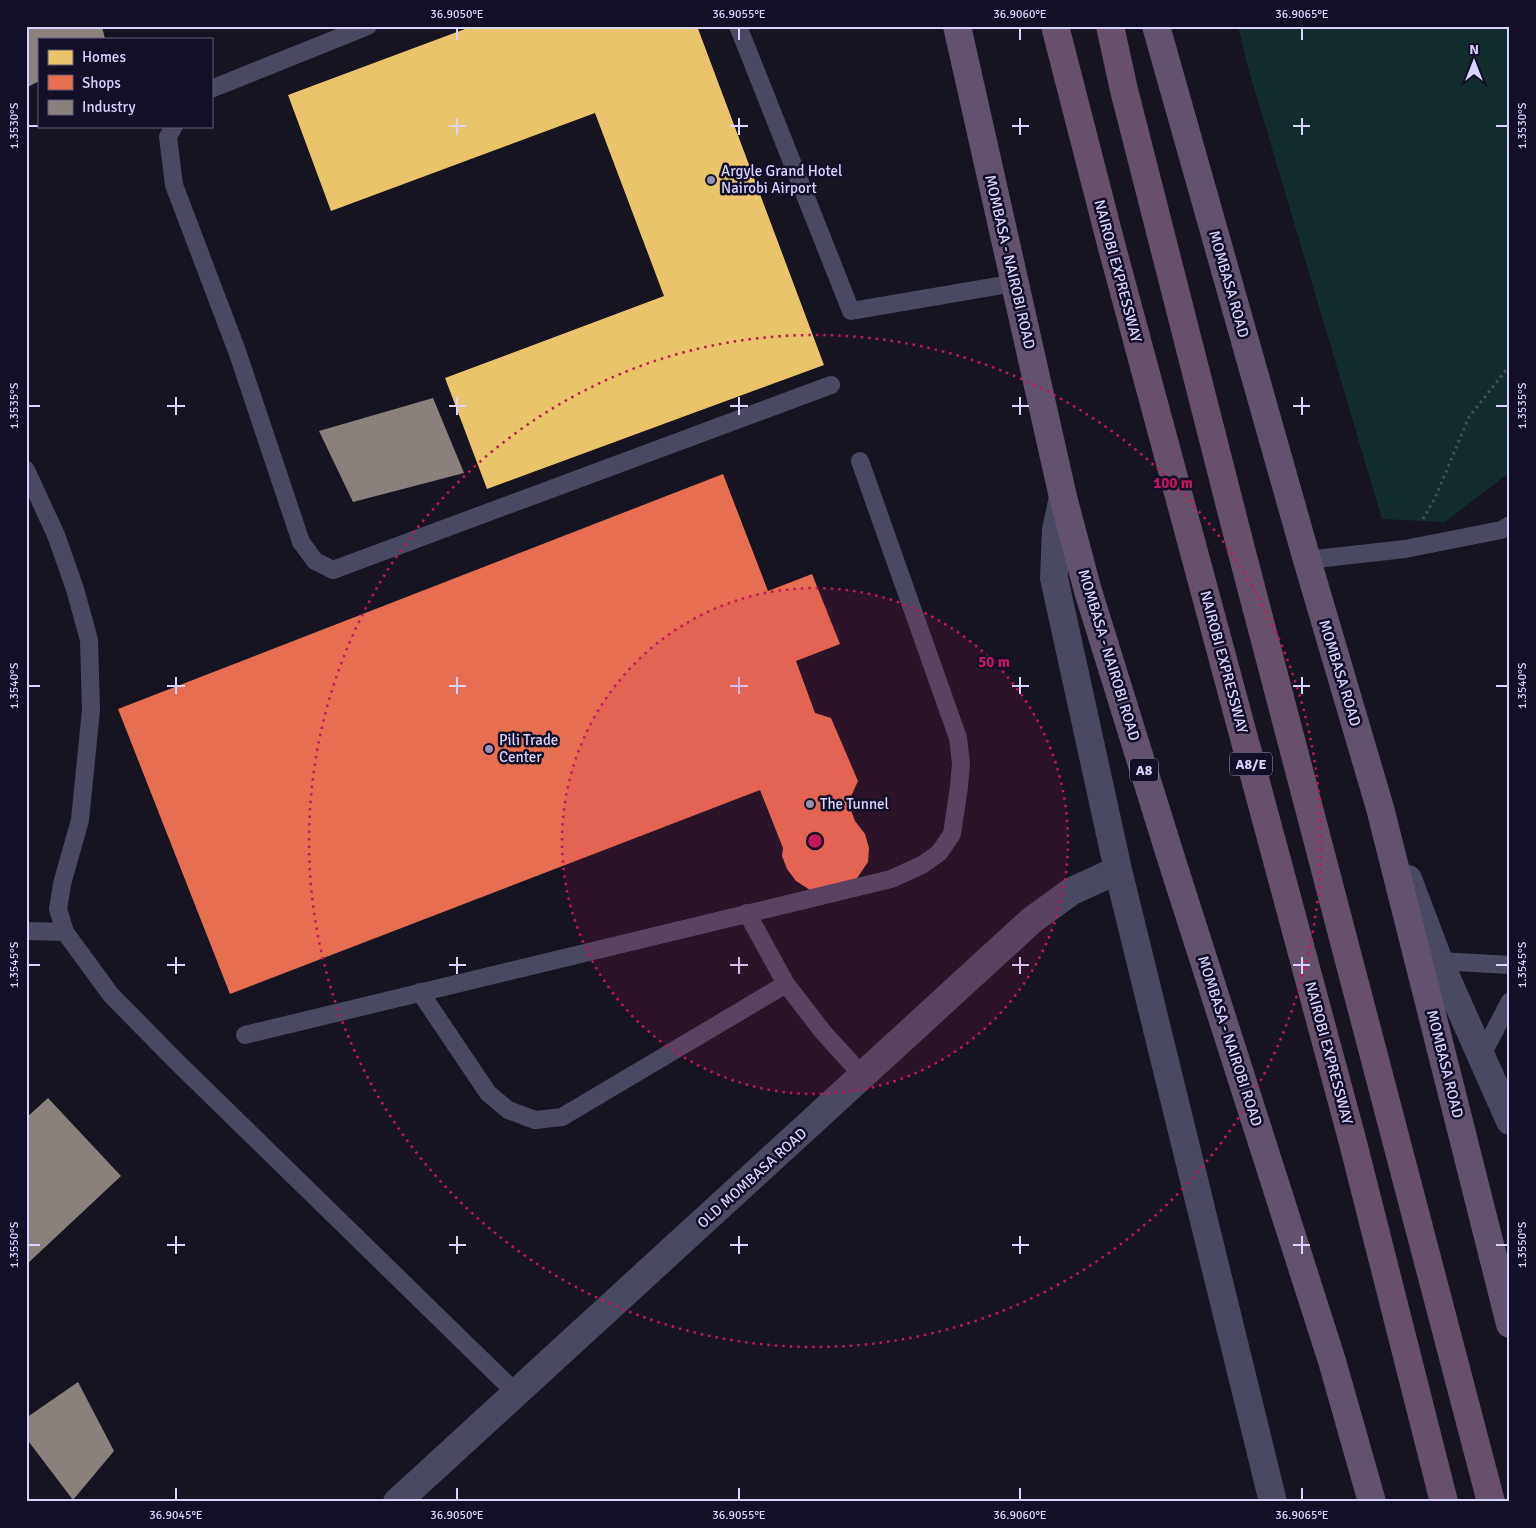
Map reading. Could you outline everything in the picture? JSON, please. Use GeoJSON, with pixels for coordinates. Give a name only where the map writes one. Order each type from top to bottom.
{"type":"FeatureCollection","features":[{"type":"Feature","properties":{"kind":"highway","name":"MOMBASA - NAIROBI ROAD"},"geometry":{"type":"LineString","coordinates":[[957,26],[1063,497],[1094,610],[1177,877],[1332,1361],[1372,1502]]}},
{"type":"Feature","properties":{"kind":"highway","name":"NAIROBI EXPRESSWAY"},"geometry":{"type":"LineString","coordinates":[[1055,26],[1110,240],[1352,1139],[1444,1502]]}},
{"type":"Feature","properties":{"kind":"highway","name":"A8/E"},"geometry":{"type":"LineString","coordinates":[[1110,26],[1124,90],[1241,549],[1491,1502]]}},
{"type":"Feature","properties":{"kind":"highway","name":"MOMBASA ROAD"},"geometry":{"type":"LineString","coordinates":[[1156,26],[1307,560],[1380,808],[1510,1324]]}},
{"type":"Feature","properties":{"kind":"street"},"geometry":{"type":"LineString","coordinates":[[1063,497],[1056,530],[1054,578],[1118,870],[1273,1502]]}},
{"type":"Feature","properties":{"kind":"street"},"geometry":{"type":"LineString","coordinates":[[1380,808],[1439,961],[1510,1121]]}},
{"type":"Feature","properties":{"kind":"street","name":"OLD MOMBASA ROAD"},"geometry":{"type":"LineString","coordinates":[[397,1502],[1032,920],[1072,892],[1118,870]]}},
{"type":"Feature","properties":{"kind":"lane"},"geometry":{"type":"LineString","coordinates":[[212,89],[368,26]]}},
{"type":"Feature","properties":{"kind":"lane"},"geometry":{"type":"LineString","coordinates":[[738,26],[851,311],[1015,283]]}},
{"type":"Feature","properties":{"kind":"lane"},"geometry":{"type":"LineString","coordinates":[[173,128],[168,137],[174,185],[237,351],[301,542],[314,561],[333,570],[831,385]]}},
{"type":"Feature","properties":{"kind":"lane"},"geometry":{"type":"LineString","coordinates":[[245,1035],[891,879],[922,865],[939,854],[952,834],[960,788],[961,763],[958,738],[860,461]]}},
{"type":"Feature","properties":{"kind":"lane"},"geometry":{"type":"LineString","coordinates":[[26,470],[56,535],[75,590],[89,640],[91,710],[80,820],[62,884],[58,909],[65,932],[111,995],[179,1064],[516,1393]]}},
{"type":"Feature","properties":{"kind":"lane"},"geometry":{"type":"LineString","coordinates":[[1307,560],[1405,549],[1502,530],[1510,526]]}},
{"type":"Feature","properties":{"kind":"lane"},"geometry":{"type":"LineString","coordinates":[[747,913],[786,984],[823,1032],[863,1076]]}},
{"type":"Feature","properties":{"kind":"lane"},"geometry":{"type":"LineString","coordinates":[[26,931],[65,932]]}},
{"type":"Feature","properties":{"kind":"lane"},"geometry":{"type":"LineString","coordinates":[[1439,961],[1510,965]]}},
{"type":"Feature","properties":{"kind":"lane"},"geometry":{"type":"LineString","coordinates":[[420,992],[488,1093],[508,1110],[534,1120],[562,1117],[786,984]]}},
{"type":"Feature","properties":{"kind":"lane"},"geometry":{"type":"LineString","coordinates":[[1482,1055],[1510,1001]]}},
{"type":"Feature","properties":{"kind":"path"},"geometry":{"type":"LineString","coordinates":[[1405,549],[1435,498],[1469,417],[1510,365]]}},
{"type":"Feature","properties":{"kind":"green space"},"geometry":{"type":"Polygon","coordinates":[[[1238,26],[1510,26],[1510,472],[1445,522],[1382,519],[1247,64],[1238,26]]]}},
{"type":"Feature","properties":{"kind":"building: Homes"},"geometry":{"type":"Polygon","coordinates":[[[473,26],[697,26],[824,365],[487,489],[445,378],[664,296],[595,113],[331,211],[288,95],[473,26]]]}},
{"type":"Feature","properties":{"kind":"building: Shops","name":"Pili Trade Center"},"geometry":{"type":"Polygon","coordinates":[[[723,474],[768,591],[812,574],[840,644],[796,661],[815,713],[831,718],[858,781],[848,803],[855,821],[865,834],[869,848],[868,862],[853,884],[810,890],[796,881],[787,869],[782,856],[783,848],[760,790],[230,994],[118,709],[723,474]]]}},
{"type":"Feature","properties":{"kind":"building: Industry"},"geometry":{"type":"Polygon","coordinates":[[[26,26],[102,26],[105,38],[38,38],[38,82],[26,88],[26,26]]]}},
{"type":"Feature","properties":{"kind":"building: Industry"},"geometry":{"type":"Polygon","coordinates":[[[433,398],[464,473],[353,502],[319,431],[433,398]]]}},
{"type":"Feature","properties":{"kind":"building: Industry"},"geometry":{"type":"Polygon","coordinates":[[[48,1098],[121,1176],[26,1265],[26,1118],[48,1098]]]}},
{"type":"Feature","properties":{"kind":"building: Industry"},"geometry":{"type":"Polygon","coordinates":[[[78,1382],[114,1451],[73,1500],[26,1438],[26,1418],[78,1382]]]}},
{"type":"Feature","properties":{"kind":"place","name":"Argyle Grand Hotel Nairobi Airport"},"geometry":{"type":"Point","coordinates":[711,180]}},
{"type":"Feature","properties":{"kind":"place","name":"Pili Trade Center"},"geometry":{"type":"Point","coordinates":[489,749]}},
{"type":"Feature","properties":{"kind":"place","name":"The Tunnel"},"geometry":{"type":"Point","coordinates":[810,804]}}]}
